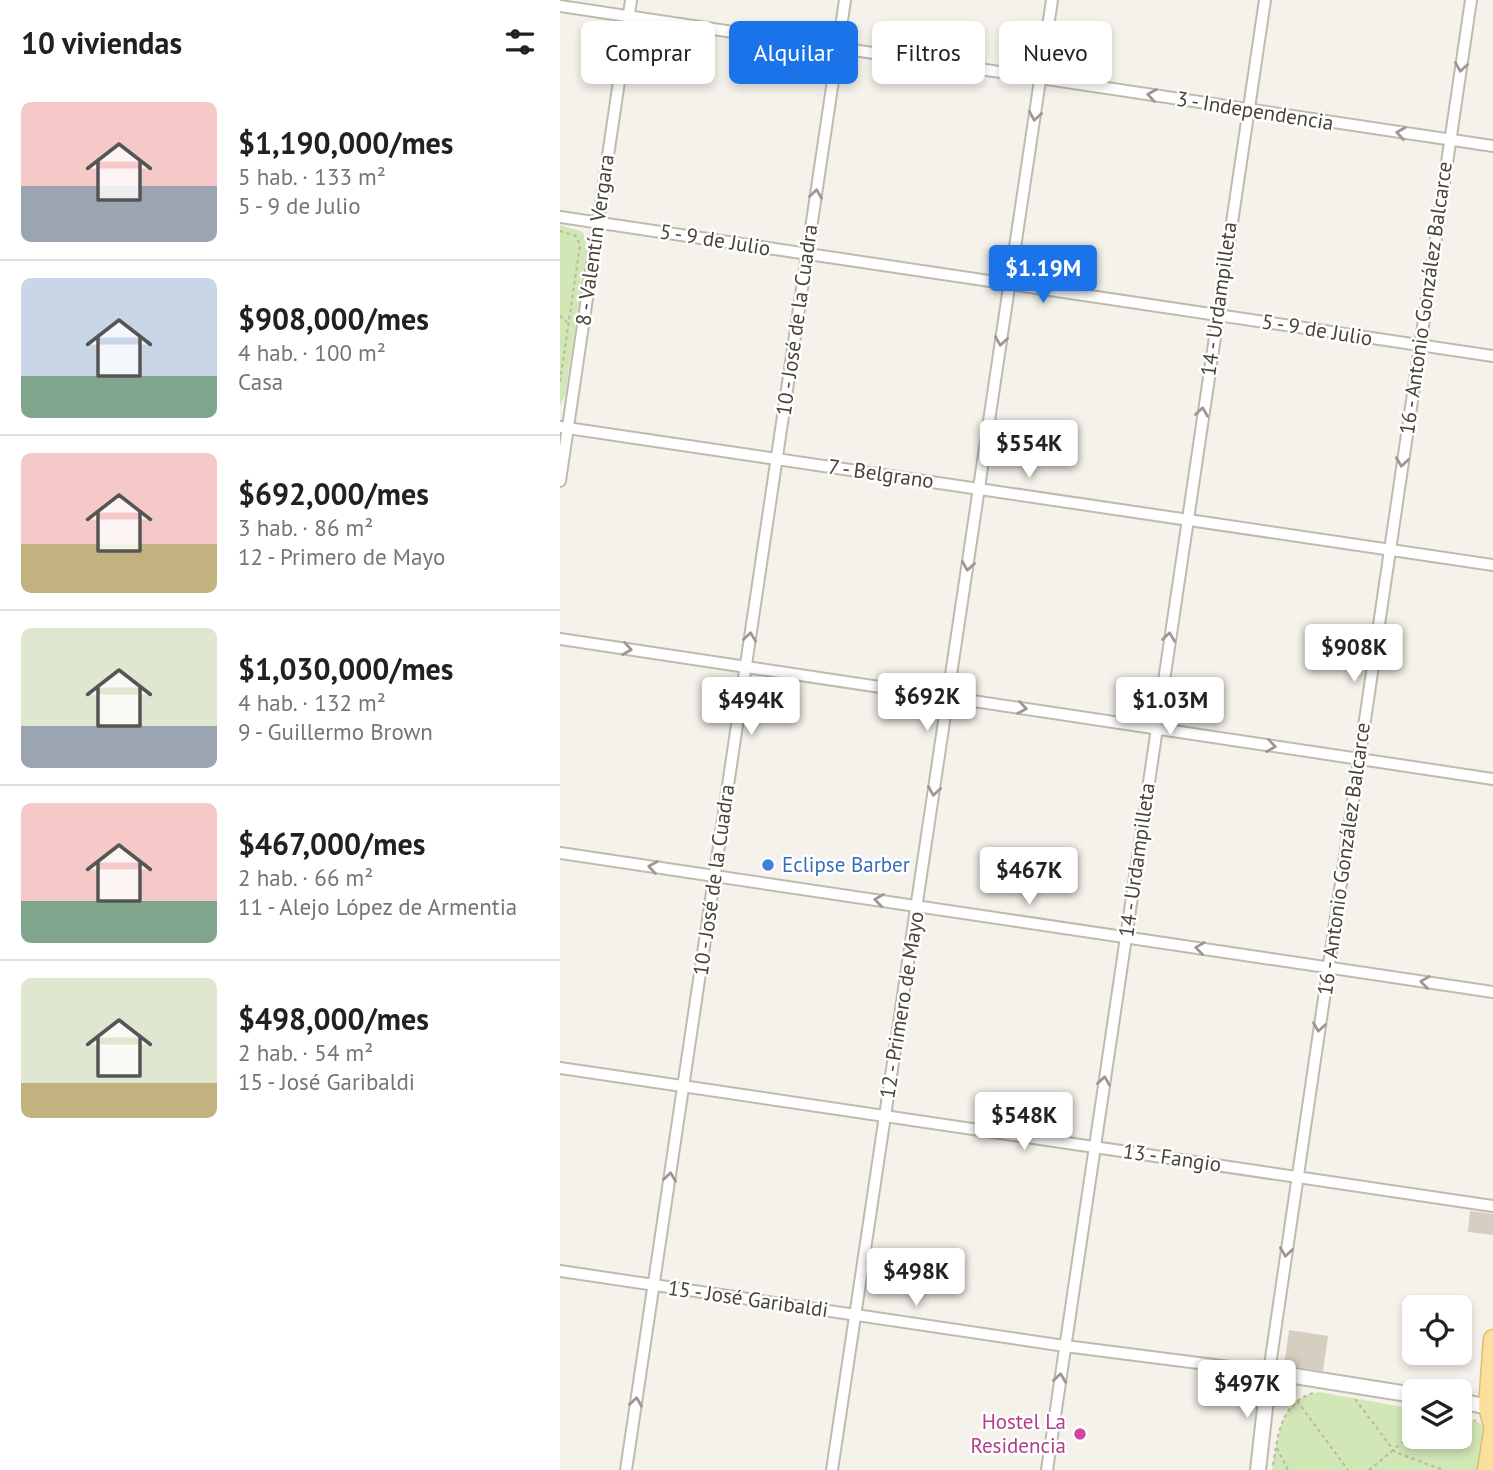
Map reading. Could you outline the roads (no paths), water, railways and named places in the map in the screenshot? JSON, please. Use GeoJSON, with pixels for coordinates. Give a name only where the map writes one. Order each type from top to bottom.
{"type":"FeatureCollection","features":[{"type":"Feature","properties":{"kind":"main road"},"geometry":{"type":"LineString","coordinates":[[1491,1413],[1493,1339]]}},
{"type":"Feature","properties":{"kind":"main road"},"geometry":{"type":"LineString","coordinates":[[1487,1470],[1493,1432]]}},
{"type":"Feature","properties":{"kind":"street","name":"8 - Valentín Vergara"},"geometry":{"type":"LineString","coordinates":[[560,481],[564,427],[631,0]]}},
{"type":"Feature","properties":{"kind":"street","name":"10 - José de la Cuadra"},"geometry":{"type":"LineString","coordinates":[[842,21],[845,0]]}},
{"type":"Feature","properties":{"kind":"street","name":"12 - Primero de Mayo"},"geometry":{"type":"LineString","coordinates":[[1049,21],[1052,0]]}},
{"type":"Feature","properties":{"kind":"street","name":"14 - Urdampilleta"},"geometry":{"type":"LineString","coordinates":[[1047,1470],[1265,0]]}},
{"type":"Feature","properties":{"kind":"street","name":"16 - Antonio González Balcarce"},"geometry":{"type":"LineString","coordinates":[[1258,1470],[1297,1177],[1471,0]]}},
{"type":"Feature","properties":{"kind":"street","name":"3 - Independencia"},"geometry":{"type":"LineString","coordinates":[[560,6],[729,32]]}},
{"type":"Feature","properties":{"kind":"street","name":"3 - Independencia"},"geometry":{"type":"LineString","coordinates":[[858,51],[999,72]]}},
{"type":"Feature","properties":{"kind":"street","name":"10 - José de la Cuadra"},"geometry":{"type":"LineString","coordinates":[[626,1470],[833,84]]}},
{"type":"Feature","properties":{"kind":"street","name":"12 - Primero de Mayo"},"geometry":{"type":"LineString","coordinates":[[832,1470],[1040,84]]}},
{"type":"Feature","properties":{"kind":"street","name":"3 - Independencia"},"geometry":{"type":"LineString","coordinates":[[1081,84],[1493,146]]}},
{"type":"Feature","properties":{"kind":"street","name":"5 - 9 de Julio"},"geometry":{"type":"LineString","coordinates":[[560,217],[1493,356]]}},
{"type":"Feature","properties":{"kind":"street","name":"7 - Belgrano"},"geometry":{"type":"LineString","coordinates":[[564,427],[1493,565]]}},
{"type":"Feature","properties":{"kind":"street"},"geometry":{"type":"LineString","coordinates":[[560,639],[1493,779]]}},
{"type":"Feature","properties":{"kind":"street"},"geometry":{"type":"LineString","coordinates":[[560,853],[1493,992]]}},
{"type":"Feature","properties":{"kind":"street","name":"13 - Fangio"},"geometry":{"type":"LineString","coordinates":[[560,1068],[1493,1206]]}},
{"type":"Feature","properties":{"kind":"street","name":"15 - José Garibaldi"},"geometry":{"type":"LineString","coordinates":[[560,1271],[1065,1346],[1269,1372]]}},
{"type":"Feature","properties":{"kind":"street"},"geometry":{"type":"LineString","coordinates":[[1269,1372],[1402,1393]]}},
{"type":"Feature","properties":{"kind":"street"},"geometry":{"type":"LineString","coordinates":[[1472,1406],[1491,1413]]}},
{"type":"Feature","properties":{"kind":"place","name":"Eclipse Barber"},"geometry":{"type":"Point","coordinates":[768,865]}},
{"type":"Feature","properties":{"kind":"place","name":"Hostel La Residencia"},"geometry":{"type":"Point","coordinates":[1080,1434]}}]}
